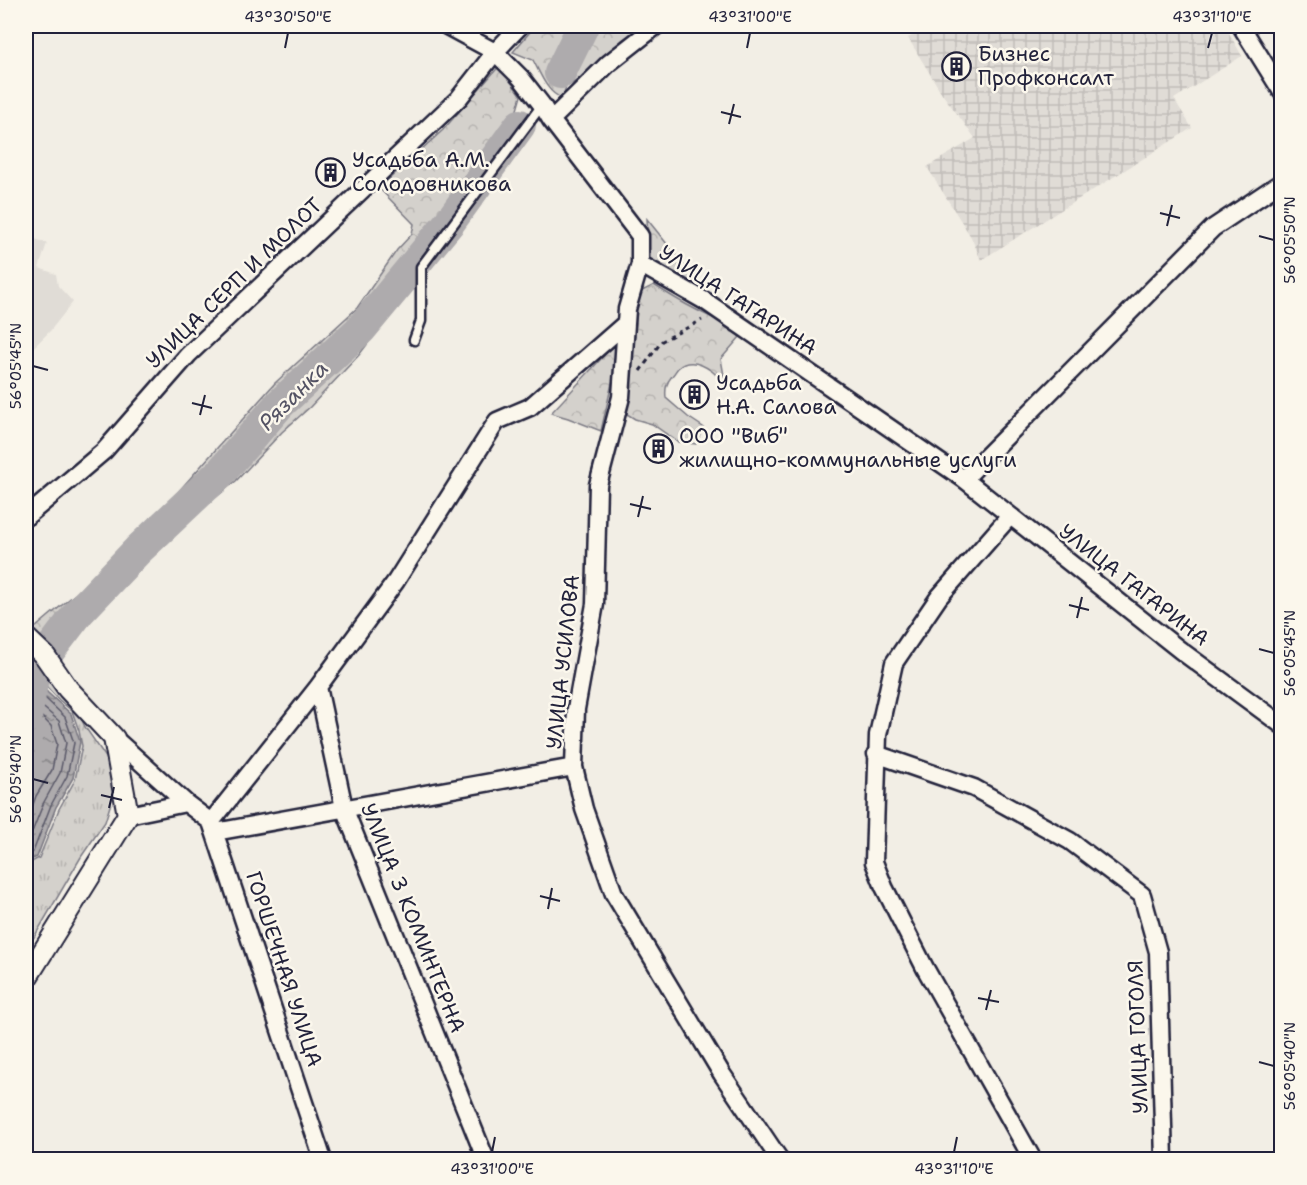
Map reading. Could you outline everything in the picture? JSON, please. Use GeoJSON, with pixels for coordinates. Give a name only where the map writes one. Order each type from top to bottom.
{"type":"FeatureCollection","features":[{"type":"Feature","properties":{"kind":"street","name":"УЛИЦА ГАГАРИНА"},"geometry":{"type":"LineString","coordinates":[[447,26],[495,52],[543,105],[551,120],[640,236],[640,264],[705,300],[964,479],[1180,650],[1281,725]]}},
{"type":"Feature","properties":{"kind":"street","name":"УЛИЦА СЕРП И МОЛОТ"},"geometry":{"type":"LineString","coordinates":[[26,517],[104,451],[188,355],[459,98],[495,52],[520,26]]}},
{"type":"Feature","properties":{"kind":"street"},"geometry":{"type":"LineString","coordinates":[[551,120],[609,63],[656,26]]}},
{"type":"Feature","properties":{"kind":"street"},"geometry":{"type":"LineString","coordinates":[[1241,26],[1281,92]]}},
{"type":"Feature","properties":{"kind":"street"},"geometry":{"type":"LineString","coordinates":[[964,479],[1213,228],[1281,182]]}},
{"type":"Feature","properties":{"kind":"street","name":"УЛИЦА УСИЛОВА"},"geometry":{"type":"LineString","coordinates":[[640,264],[627,309],[621,397],[598,485],[595,604],[576,708],[574,767],[584,809],[614,894],[722,1074],[780,1160]]}},
{"type":"Feature","properties":{"kind":"street"},"geometry":{"type":"LineString","coordinates":[[213,827],[396,581],[497,421],[530,407],[626,323]]}},
{"type":"Feature","properties":{"kind":"street"},"geometry":{"type":"LineString","coordinates":[[1010,516],[939,597],[894,663],[876,754],[874,862],[884,887],[925,968],[1033,1160]]}},
{"type":"Feature","properties":{"kind":"street"},"geometry":{"type":"LineString","coordinates":[[26,638],[45,656],[68,688],[114,738],[213,827],[345,808],[574,767]]}},
{"type":"Feature","properties":{"kind":"street","name":"УЛИЦА 3 КОМИНТЕРНА"},"geometry":{"type":"LineString","coordinates":[[318,687],[345,808],[486,1160]]}},
{"type":"Feature","properties":{"kind":"street"},"geometry":{"type":"LineString","coordinates":[[26,979],[128,815],[114,738]]}},
{"type":"Feature","properties":{"kind":"street","name":"УЛИЦА ГОГОЛЯ"},"geometry":{"type":"LineString","coordinates":[[876,754],[974,788],[1070,841],[1142,895],[1158,952],[1164,1160]]}},
{"type":"Feature","properties":{"kind":"street"},"geometry":{"type":"LineString","coordinates":[[128,815],[186,803]]}},
{"type":"Feature","properties":{"kind":"street","name":"ГОРШЕЧНАЯ УЛИЦА"},"geometry":{"type":"LineString","coordinates":[[213,827],[323,1160]]}},
{"type":"Feature","properties":{"kind":"lane"},"geometry":{"type":"LineString","coordinates":[[414,340],[421,321],[421,267],[543,105]]}},
{"type":"Feature","properties":{"kind":"path"},"geometry":{"type":"LineString","coordinates":[[621,397],[662,341],[720,310]]}},
{"type":"Feature","properties":{"kind":"shaded area"},"geometry":{"type":"Polygon","coordinates":[[[929,26],[1225,26],[1242,56],[1174,99],[1192,128],[981,260],[971,237],[927,167],[975,138],[943,95],[908,38],[929,26]]]}},
{"type":"Feature","properties":{"kind":"shaded area"},"geometry":{"type":"Polygon","coordinates":[[[26,236],[47,243],[39,268],[56,274],[58,286],[73,302],[50,331],[26,355],[26,236]]]}},
{"type":"Feature","properties":{"kind":"green space"},"geometry":{"type":"Polygon","coordinates":[[[535,26],[642,26],[622,40],[596,69],[566,87],[562,98],[548,87],[533,60],[513,52],[535,26]]]}},
{"type":"Feature","properties":{"kind":"green space"},"geometry":{"type":"Polygon","coordinates":[[[502,63],[521,96],[512,127],[494,148],[452,213],[413,255],[410,285],[405,295],[359,355],[236,481],[149,552],[122,578],[60,658],[29,633],[94,578],[177,493],[275,383],[357,308],[397,250],[412,234],[414,224],[379,188],[443,130],[502,63]]]}},
{"type":"Feature","properties":{"kind":"green space"},"geometry":{"type":"Polygon","coordinates":[[[647,219],[700,285],[696,289],[649,258],[647,219]]]}},
{"type":"Feature","properties":{"kind":"green space"},"geometry":{"type":"Polygon","coordinates":[[[654,285],[694,309],[736,327],[740,337],[721,359],[725,381],[701,365],[689,363],[678,368],[667,384],[666,398],[703,427],[696,444],[678,442],[652,424],[627,414],[638,300],[642,291],[654,285]]]}},
{"type":"Feature","properties":{"kind":"green space"},"geometry":{"type":"Polygon","coordinates":[[[623,335],[601,431],[551,413],[623,335]]]}},
{"type":"Feature","properties":{"kind":"green space"},"geometry":{"type":"Polygon","coordinates":[[[35,665],[74,702],[85,727],[118,780],[105,822],[81,857],[26,951],[26,865],[39,858],[59,809],[75,780],[82,746],[72,711],[31,670],[35,665]]]}},
{"type":"Feature","properties":{"kind":"water"},"geometry":{"type":"Polygon","coordinates":[[[26,671],[29,671],[71,714],[80,742],[73,778],[56,807],[37,857],[26,862],[26,671]]]}},
{"type":"Feature","properties":{"kind":"waterway","name":"Рязанка"},"geometry":{"type":"LineString","coordinates":[[560,73],[583,26]]}},
{"type":"Feature","properties":{"kind":"waterway","name":"Рязанка"},"geometry":{"type":"LineString","coordinates":[[50,650],[79,612],[138,550],[221,472],[280,404],[361,329],[449,223],[520,125]]}},
{"type":"Feature","properties":{"kind":"waterway","name":"Рязанка"},"geometry":{"type":"LineString","coordinates":[[26,718],[35,665]]}},
{"type":"Feature","properties":{"kind":"place","name":"Бизнес Профконсалт"},"geometry":{"type":"Point","coordinates":[957,66]}},
{"type":"Feature","properties":{"kind":"place","name":"Усадьба А.М. Солодовникова"},"geometry":{"type":"Point","coordinates":[331,172]}},
{"type":"Feature","properties":{"kind":"place","name":"Усадьба Н.А. Салова"},"geometry":{"type":"Point","coordinates":[695,395]}},
{"type":"Feature","properties":{"kind":"place","name":"ООО \"Виб\" жилищно-коммунальные услуги"},"geometry":{"type":"Point","coordinates":[658,448]}}]}
